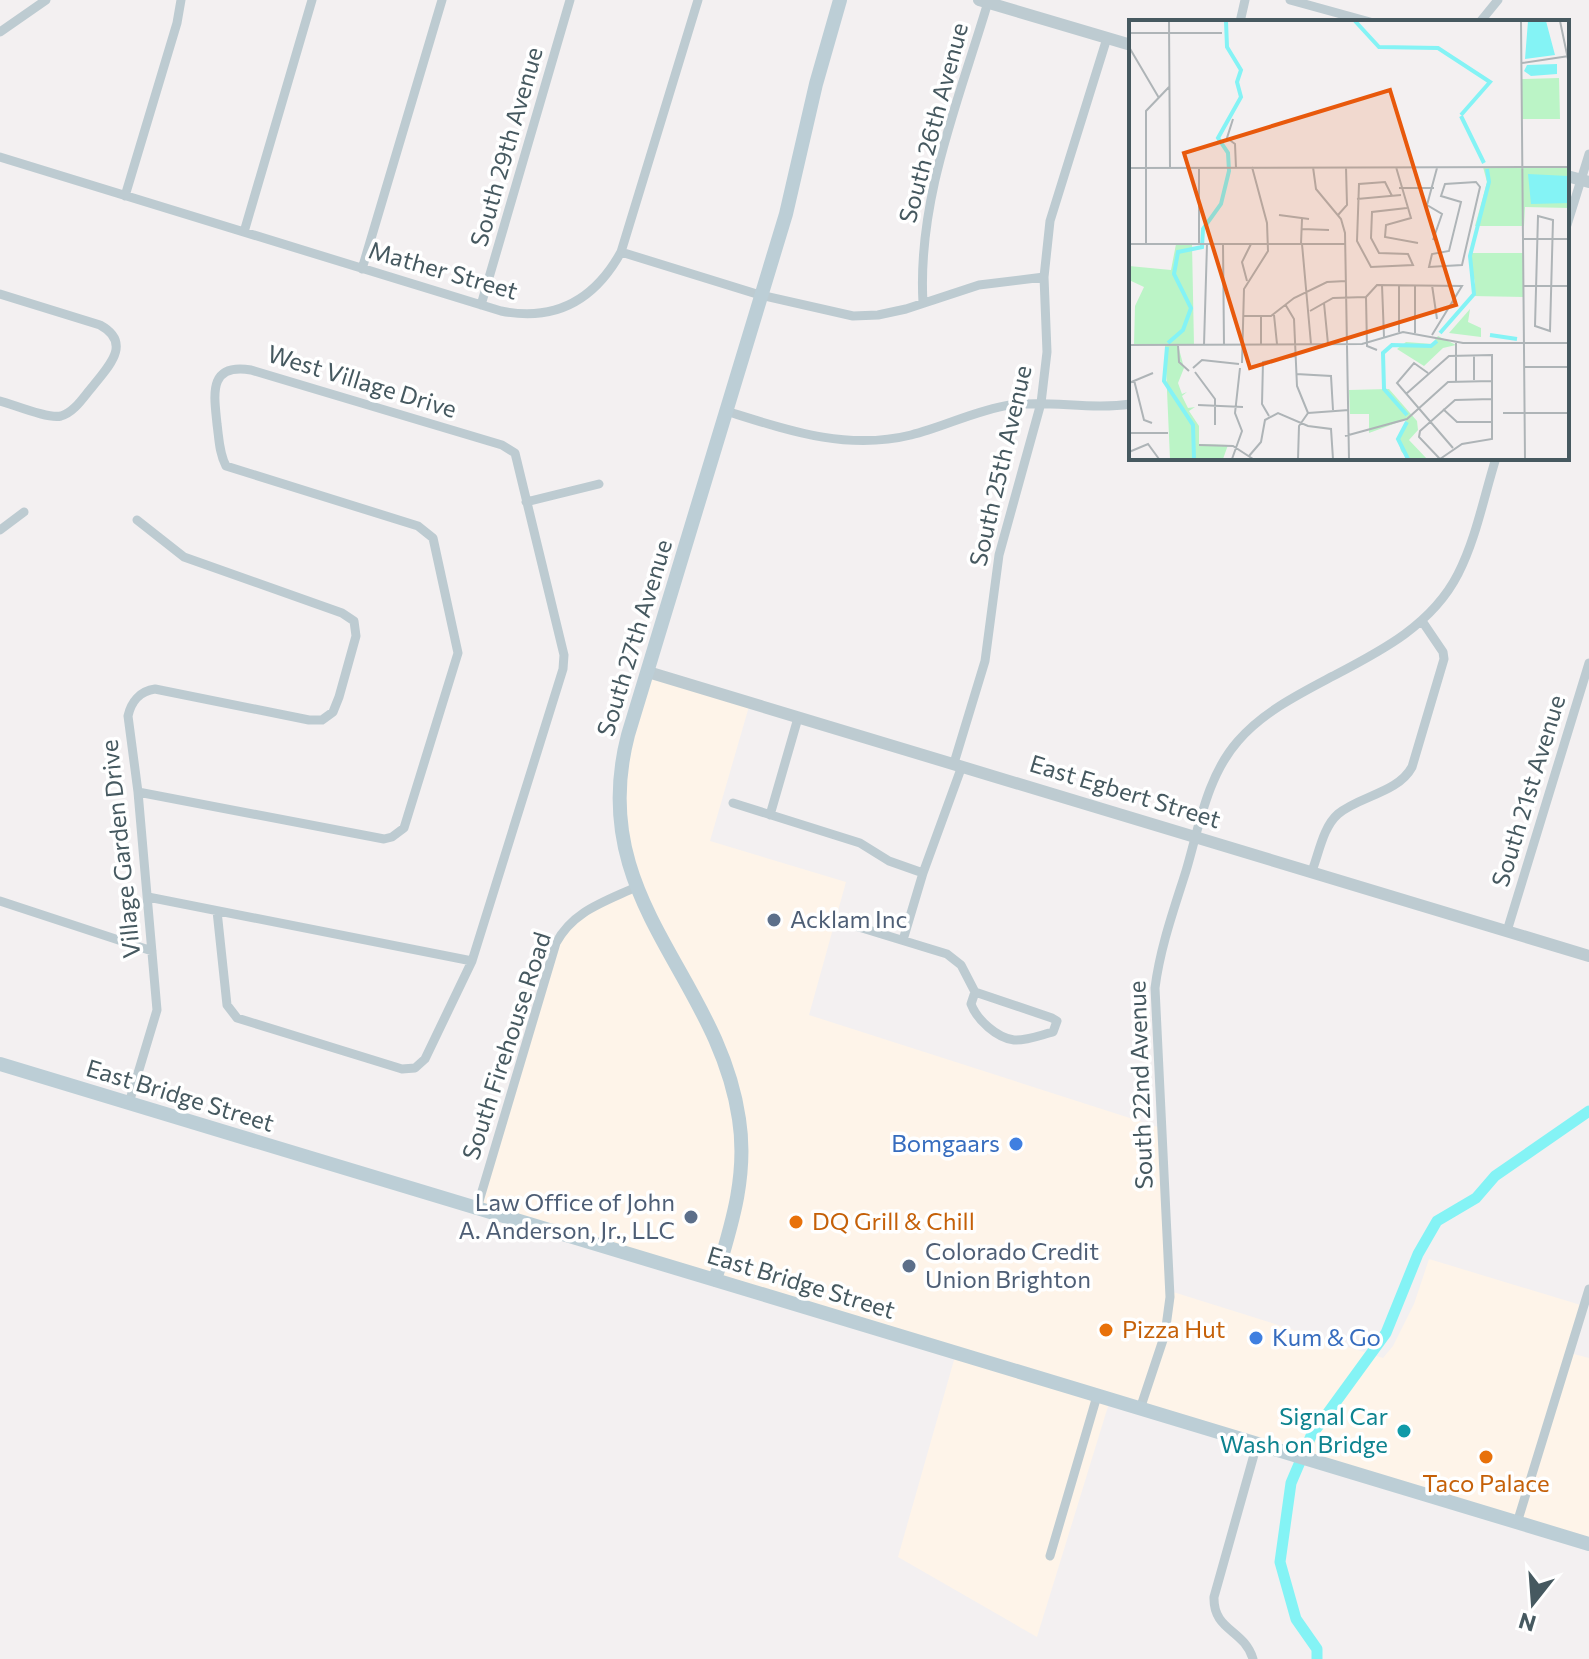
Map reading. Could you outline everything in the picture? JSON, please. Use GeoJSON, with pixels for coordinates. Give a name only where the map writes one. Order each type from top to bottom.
{"type":"FeatureCollection","features":[{"type":"Feature","properties":{"kind":"main road","name":"South 27th Avenue"},"geometry":{"type":"LineString","coordinates":[[715,1280],[741,1184],[742,1149],[737,1105],[722,1056],[636,887],[621,832],[618,792],[624,748],[786,214],[816,84],[840,0]]}},
{"type":"Feature","properties":{"kind":"main road","name":"East Bridge Street"},"geometry":{"type":"LineString","coordinates":[[0,1064],[1589,1544]]}},
{"type":"Feature","properties":{"kind":"street"},"geometry":{"type":"LineString","coordinates":[[0,32],[46,0]]}},
{"type":"Feature","properties":{"kind":"street"},"geometry":{"type":"LineString","coordinates":[[125,196],[177,23],[181,0]]}},
{"type":"Feature","properties":{"kind":"street"},"geometry":{"type":"LineString","coordinates":[[244,232],[312,0]]}},
{"type":"Feature","properties":{"kind":"street"},"geometry":{"type":"LineString","coordinates":[[362,269],[442,0]]}},
{"type":"Feature","properties":{"kind":"street","name":"South 29th Avenue"},"geometry":{"type":"LineString","coordinates":[[481,305],[570,0]]}},
{"type":"Feature","properties":{"kind":"street","name":"Mather Street"},"geometry":{"type":"LineString","coordinates":[[0,157],[481,305],[525,314],[564,307],[597,286],[621,252],[698,0]]}},
{"type":"Feature","properties":{"kind":"street"},"geometry":{"type":"LineString","coordinates":[[1240,20],[1245,0]]}},
{"type":"Feature","properties":{"kind":"street"},"geometry":{"type":"LineString","coordinates":[[1290,0],[1363,20]]}},
{"type":"Feature","properties":{"kind":"street"},"geometry":{"type":"LineString","coordinates":[[1482,20],[1498,0]]}},
{"type":"Feature","properties":{"kind":"street"},"geometry":{"type":"LineString","coordinates":[[984,1],[1129,44]]}},
{"type":"Feature","properties":{"kind":"street","name":"South 26th Avenue"},"geometry":{"type":"LineString","coordinates":[[923,303],[925,221],[984,1]]}},
{"type":"Feature","properties":{"kind":"street","name":"South 25th Avenue"},"geometry":{"type":"LineString","coordinates":[[903,940],[958,764],[988,650],[999,555],[1041,403],[1047,352],[1044,277],[1050,221],[1107,38]]}},
{"type":"Feature","properties":{"kind":"street"},"geometry":{"type":"LineString","coordinates":[[1569,220],[1585,181],[1589,154]]}},
{"type":"Feature","properties":{"kind":"street"},"geometry":{"type":"LineString","coordinates":[[621,252],[760,295],[853,316],[878,315],[979,285],[1044,277]]}},
{"type":"Feature","properties":{"kind":"street"},"geometry":{"type":"LineString","coordinates":[[0,294],[100,325],[110,331],[117,346],[113,361],[76,406],[64,415],[52,416],[0,401]]}},
{"type":"Feature","properties":{"kind":"street","name":"West Village Drive"},"geometry":{"type":"LineString","coordinates":[[138,792],[384,839],[392,837],[404,828],[458,657],[433,538],[424,530],[226,466],[221,455],[214,391],[219,376],[241,368],[265,373],[509,448],[517,456],[564,655],[563,669],[472,961],[425,1059],[415,1068],[402,1069],[237,1018],[232,1014],[226,994],[217,911]]}},
{"type":"Feature","properties":{"kind":"street"},"geometry":{"type":"LineString","coordinates":[[726,411],[813,436],[859,442],[913,435],[1006,406],[1041,403],[1098,407],[1129,404]]}},
{"type":"Feature","properties":{"kind":"street","name":"South 22nd Avenue"},"geometry":{"type":"LineString","coordinates":[[1140,1409],[1165,1334],[1170,1297],[1155,988],[1165,939],[1218,769],[1228,752],[1248,730],[1281,705],[1385,647],[1422,621],[1447,593],[1458,574],[1495,460]]}},
{"type":"Feature","properties":{"kind":"street"},"geometry":{"type":"LineString","coordinates":[[526,502],[599,484]]}},
{"type":"Feature","properties":{"kind":"street"},"geometry":{"type":"LineString","coordinates":[[0,530],[24,512]]}},
{"type":"Feature","properties":{"kind":"street","name":"Village Garden Drive"},"geometry":{"type":"LineString","coordinates":[[129,1103],[157,1010],[129,708],[140,695],[155,689],[322,720],[333,712],[356,636],[354,621],[342,613],[184,557],[137,520]]}},
{"type":"Feature","properties":{"kind":"street"},"geometry":{"type":"LineString","coordinates":[[1312,871],[1326,831],[1339,814],[1402,779],[1412,767],[1444,659],[1443,652],[1422,621]]}},
{"type":"Feature","properties":{"kind":"street","name":"South 21st Avenue"},"geometry":{"type":"LineString","coordinates":[[1507,931],[1589,663]]}},
{"type":"Feature","properties":{"kind":"street","name":"East Egbert Street"},"geometry":{"type":"LineString","coordinates":[[648,672],[1589,956]]}},
{"type":"Feature","properties":{"kind":"street"},"geometry":{"type":"LineString","coordinates":[[770,815],[798,718]]}},
{"type":"Feature","properties":{"kind":"street"},"geometry":{"type":"LineString","coordinates":[[733,803],[860,843],[889,861],[923,873]]}},
{"type":"Feature","properties":{"kind":"street","name":"South Firehouse Road"},"geometry":{"type":"LineString","coordinates":[[477,1208],[556,943],[576,916],[636,887]]}},
{"type":"Feature","properties":{"kind":"street"},"geometry":{"type":"LineString","coordinates":[[148,897],[472,961]]}},
{"type":"Feature","properties":{"kind":"street"},"geometry":{"type":"LineString","coordinates":[[0,901],[152,951]]}},
{"type":"Feature","properties":{"kind":"street"},"geometry":{"type":"LineString","coordinates":[[849,924],[947,954],[956,959],[975,992],[1052,1018],[1057,1021],[1056,1027],[1053,1032],[1015,1040],[1000,1035],[975,1016],[971,1004],[975,992]]}},
{"type":"Feature","properties":{"kind":"street"},"geometry":{"type":"LineString","coordinates":[[1517,1523],[1589,1289]]}},
{"type":"Feature","properties":{"kind":"street"},"geometry":{"type":"LineString","coordinates":[[1050,1556],[1097,1396]]}},
{"type":"Feature","properties":{"kind":"street"},"geometry":{"type":"LineString","coordinates":[[1253,1659],[1241,1637],[1221,1622],[1214,1611],[1214,1597],[1257,1444]]}},
{"type":"Feature","properties":{"kind":"shaded area"},"geometry":{"type":"Polygon","coordinates":[[[648,672],[750,703],[710,841],[846,882],[809,1015],[1161,1128],[1170,1291],[1383,1358],[1393,1346],[1414,1304],[1429,1259],[1584,1306],[1570,1353],[1589,1358],[1589,1544],[1110,1400],[1037,1637],[898,1557],[956,1353],[477,1208],[556,943],[567,924],[635,887],[618,792],[648,672]]]}},
{"type":"Feature","properties":{"kind":"waterway"},"geometry":{"type":"LineString","coordinates":[[1317,1659],[1317,1649],[1296,1619],[1280,1562],[1291,1483],[1311,1436],[1386,1333],[1418,1254],[1437,1221],[1476,1198],[1495,1176],[1589,1111]]}},
{"type":"Feature","properties":{"kind":"place","name":"Acklam Inc"},"geometry":{"type":"Point","coordinates":[774,920]}},
{"type":"Feature","properties":{"kind":"place","name":"Bomgaars"},"geometry":{"type":"Point","coordinates":[1016,1144]}},
{"type":"Feature","properties":{"kind":"place","name":"Law Office of John A. Anderson, Jr., LLC"},"geometry":{"type":"Point","coordinates":[691,1217]}},
{"type":"Feature","properties":{"kind":"place","name":"DQ Grill & Chill"},"geometry":{"type":"Point","coordinates":[796,1222]}},
{"type":"Feature","properties":{"kind":"place","name":"Colorado Credit Union Brighton"},"geometry":{"type":"Point","coordinates":[909,1266]}},
{"type":"Feature","properties":{"kind":"place","name":"Pizza Hut"},"geometry":{"type":"Point","coordinates":[1106,1330]}},
{"type":"Feature","properties":{"kind":"place","name":"Kum & Go"},"geometry":{"type":"Point","coordinates":[1256,1338]}},
{"type":"Feature","properties":{"kind":"place","name":"Signal Car Wash on Bridge"},"geometry":{"type":"Point","coordinates":[1404,1431]}},
{"type":"Feature","properties":{"kind":"place","name":"Taco Palace"},"geometry":{"type":"Point","coordinates":[1486,1457]}}]}
